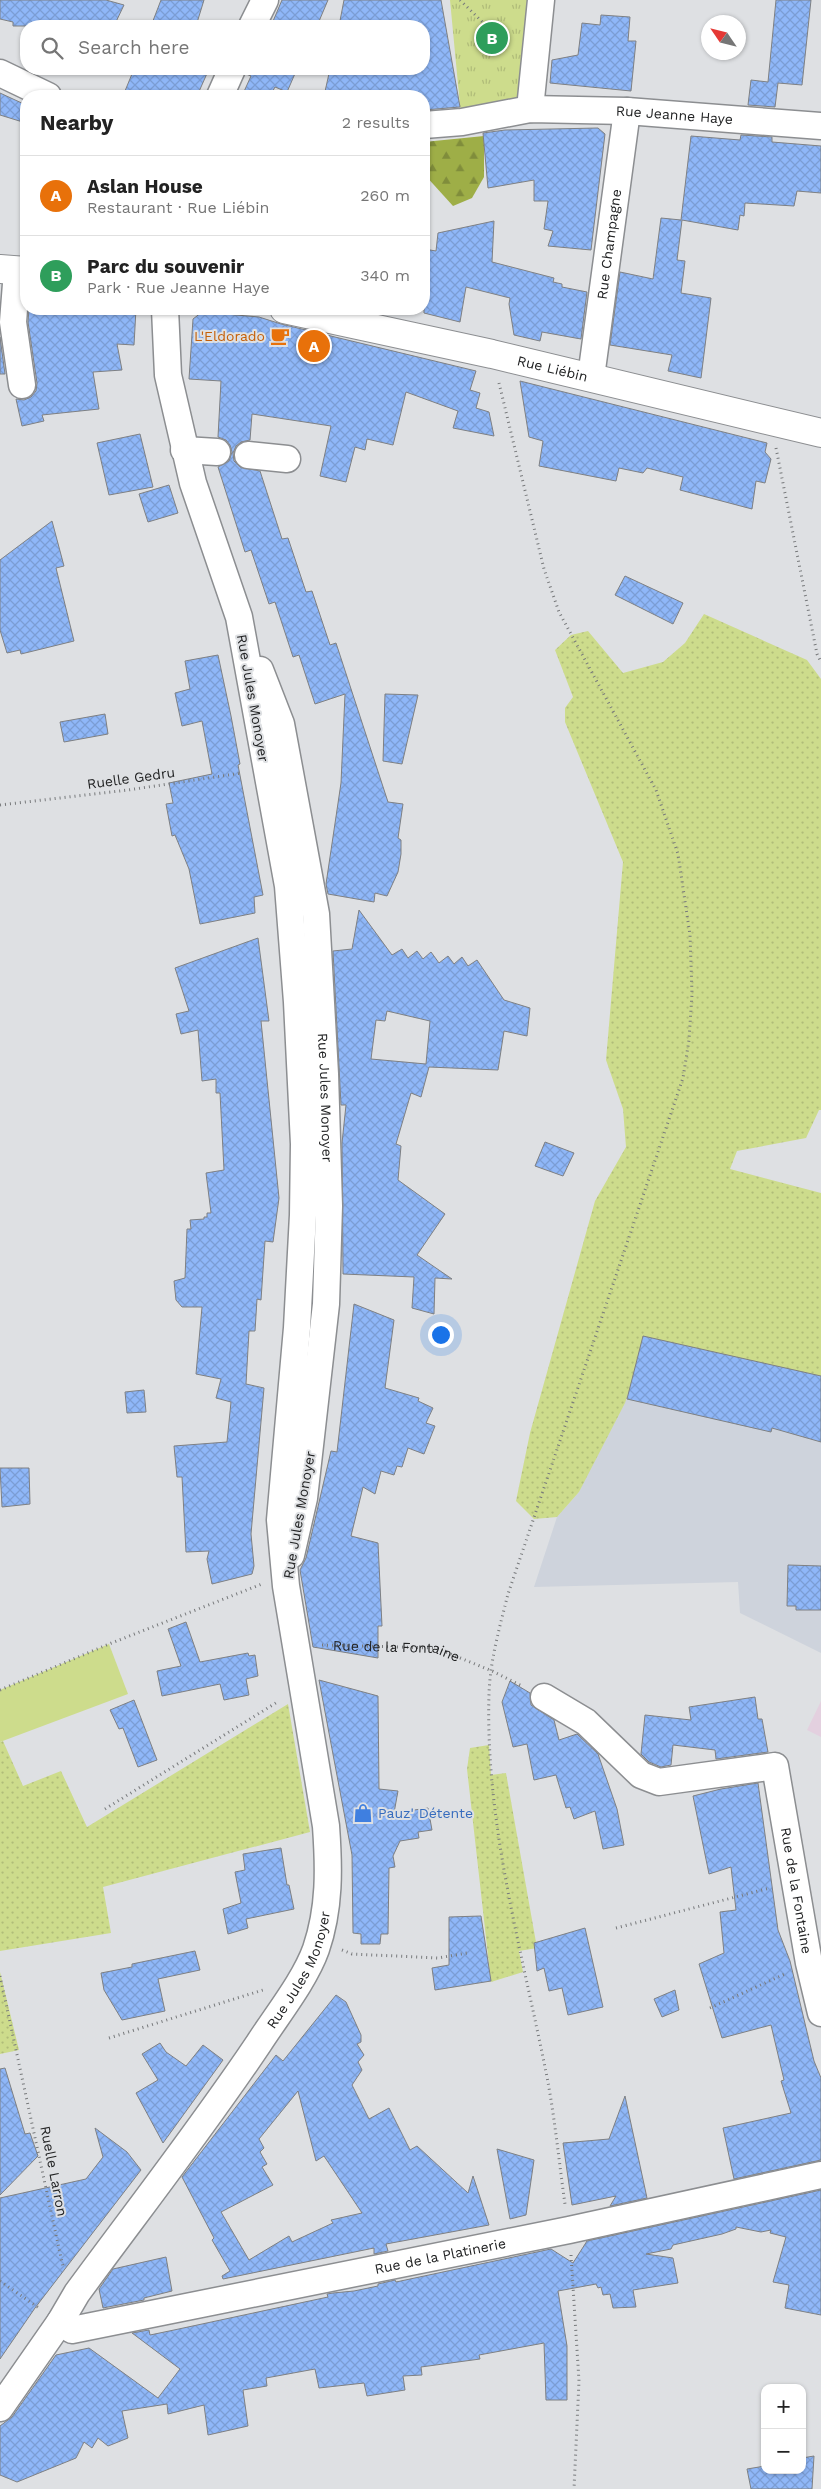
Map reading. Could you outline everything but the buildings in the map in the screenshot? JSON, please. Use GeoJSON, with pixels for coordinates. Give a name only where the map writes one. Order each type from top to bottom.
{"type":"FeatureCollection","features":[{"type":"Feature","properties":{"kind":"main road","name":"Rue Liébin"},"geometry":{"type":"LineString","coordinates":[[312,315],[492,354],[821,433]]}},
{"type":"Feature","properties":{"kind":"street"},"geometry":{"type":"LineString","coordinates":[[255,20],[265,0]]}},
{"type":"Feature","properties":{"kind":"street"},"geometry":{"type":"LineString","coordinates":[[530,109],[541,0]]}},
{"type":"Feature","properties":{"kind":"street"},"geometry":{"type":"LineString","coordinates":[[0,73],[35,90]]}},
{"type":"Feature","properties":{"kind":"street"},"geometry":{"type":"LineString","coordinates":[[223,90],[229,75]]}},
{"type":"Feature","properties":{"kind":"street","name":"Rue Jeanne Haye"},"geometry":{"type":"LineString","coordinates":[[430,125],[462,122],[530,109],[627,111],[821,126]]}},
{"type":"Feature","properties":{"kind":"street","name":"Rue Champagne"},"geometry":{"type":"LineString","coordinates":[[591,377],[627,111]]}},
{"type":"Feature","properties":{"kind":"street"},"geometry":{"type":"LineString","coordinates":[[14,270],[13,322],[22,385]]}},
{"type":"Feature","properties":{"kind":"street","name":"Rue Jules Monoyer"},"geometry":{"type":"LineString","coordinates":[[165,315],[168,375],[184,450],[193,483],[239,616],[281,724],[316,914],[323,1014],[329,1206],[326,1295],[304,1498],[286,1580]]}},
{"type":"Feature","properties":{"kind":"street"},"geometry":{"type":"LineString","coordinates":[[184,450],[217,452]]}},
{"type":"Feature","properties":{"kind":"street"},"geometry":{"type":"LineString","coordinates":[[248,455],[287,459]]}},
{"type":"Feature","properties":{"kind":"street","name":"Rue Jules Monoyer"},"geometry":{"type":"LineString","coordinates":[[0,2408],[60,2322],[77,2293],[242,2068],[300,1979],[316,1950],[327,1904],[329,1866],[326,1826],[286,1580],[280,1520],[297,1328],[303,1215],[304,1144],[298,1002],[288,886],[265,768],[239,616]]}},
{"type":"Feature","properties":{"kind":"street","name":"Rue de la Fontaine"},"geometry":{"type":"LineString","coordinates":[[544,1697],[586,1722],[641,1775],[659,1782],[775,1766],[809,1963],[821,2013]]}},
{"type":"Feature","properties":{"kind":"street","name":"Rue de la Platinerie"},"geometry":{"type":"LineString","coordinates":[[60,2322],[72,2330],[569,2230],[821,2175]]}},
{"type":"Feature","properties":{"kind":"path"},"geometry":{"type":"LineString","coordinates":[[460,0],[514,53]]}},
{"type":"Feature","properties":{"kind":"path"},"geometry":{"type":"LineString","coordinates":[[492,354],[544,569],[559,612],[656,790],[678,854],[690,935],[692,994],[689,1040],[683,1078],[508,1594],[497,1637],[489,1692],[489,1756],[504,1868],[523,1972],[547,2078],[569,2230],[579,2381],[574,2489]]}},
{"type":"Feature","properties":{"kind":"path"},"geometry":{"type":"LineString","coordinates":[[776,453],[817,654],[821,662]]}},
{"type":"Feature","properties":{"kind":"path","name":"Ruelle Gedru"},"geometry":{"type":"LineString","coordinates":[[0,805],[128,790],[265,768]]}},
{"type":"Feature","properties":{"kind":"path"},"geometry":{"type":"LineString","coordinates":[[0,1690],[109,1644],[286,1580]]}},
{"type":"Feature","properties":{"kind":"path","name":"Rue de la Fontaine"},"geometry":{"type":"LineString","coordinates":[[296,1645],[436,1648],[492,1671],[544,1697]]}},
{"type":"Feature","properties":{"kind":"path"},"geometry":{"type":"LineString","coordinates":[[105,1809],[302,1686]]}},
{"type":"Feature","properties":{"kind":"path"},"geometry":{"type":"LineString","coordinates":[[616,1928],[772,1887],[796,1884]]}},
{"type":"Feature","properties":{"kind":"path"},"geometry":{"type":"LineString","coordinates":[[318,1941],[352,1954],[438,1958],[467,1953]]}},
{"type":"Feature","properties":{"kind":"path"},"geometry":{"type":"LineString","coordinates":[[710,2008],[809,1963]]}},
{"type":"Feature","properties":{"kind":"path","name":"Ruelle Larron"},"geometry":{"type":"LineString","coordinates":[[0,1976],[65,2277],[67,2284],[77,2293]]}},
{"type":"Feature","properties":{"kind":"path"},"geometry":{"type":"LineString","coordinates":[[109,2038],[300,1979]]}},
{"type":"Feature","properties":{"kind":"path"},"geometry":{"type":"LineString","coordinates":[[0,2281],[60,2322]]}},
{"type":"Feature","properties":{"kind":"shaded area"},"geometry":{"type":"Polygon","coordinates":[[[644,1342],[821,1378],[821,1653],[740,1613],[738,1582],[534,1587],[557,1517],[579,1492],[644,1342]]]}},
{"type":"Feature","properties":{"kind":"shaded area"},"geometry":{"type":"Polygon","coordinates":[[[821,1701],[821,1737],[807,1730],[821,1701]]]}},
{"type":"Feature","properties":{"kind":"green space"},"geometry":{"type":"Polygon","coordinates":[[[450,0],[534,0],[524,102],[461,116],[450,0]]]}},
{"type":"Feature","properties":{"kind":"green space"},"geometry":{"type":"Polygon","coordinates":[[[484,136],[484,177],[472,198],[453,206],[430,181],[430,141],[484,136]]]}},
{"type":"Feature","properties":{"kind":"green space"},"geometry":{"type":"Polygon","coordinates":[[[704,614],[807,660],[821,679],[821,1110],[819,1110],[806,1138],[737,1151],[730,1169],[821,1193],[821,1378],[645,1342],[625,1403],[579,1492],[557,1517],[534,1519],[516,1501],[530,1433],[595,1201],[626,1147],[623,1109],[606,1060],[623,862],[565,722],[565,708],[573,697],[555,650],[571,635],[588,631],[623,673],[663,662],[685,643],[704,614]]]}},
{"type":"Feature","properties":{"kind":"green space"},"geometry":{"type":"Polygon","coordinates":[[[109,1644],[128,1694],[0,1742],[0,1690],[109,1644]]]}},
{"type":"Feature","properties":{"kind":"green space"},"geometry":{"type":"Polygon","coordinates":[[[288,1704],[310,1832],[103,1887],[111,1933],[0,1951],[0,1742],[3,1741],[23,1786],[61,1771],[87,1827],[288,1704]]]}},
{"type":"Feature","properties":{"kind":"green space"},"geometry":{"type":"Polygon","coordinates":[[[489,1745],[491,1775],[506,1773],[537,1948],[519,1951],[523,1972],[491,1982],[467,1769],[470,1748],[489,1745]]]}},
{"type":"Feature","properties":{"kind":"green space"},"geometry":{"type":"Polygon","coordinates":[[[0,1972],[19,2050],[0,2054],[0,1972]]]}},
{"type":"Feature","properties":{"kind":"place","name":"Parc du souvenir"},"geometry":{"type":"Point","coordinates":[492,38]}},
{"type":"Feature","properties":{"kind":"place","name":"L'Eldorado"},"geometry":{"type":"Point","coordinates":[280,336]}},
{"type":"Feature","properties":{"kind":"place","name":"Aslan House"},"geometry":{"type":"Point","coordinates":[314,346]}},
{"type":"Feature","properties":{"kind":"place","name":"Pauz' Détente"},"geometry":{"type":"Point","coordinates":[363,1813]}}]}
